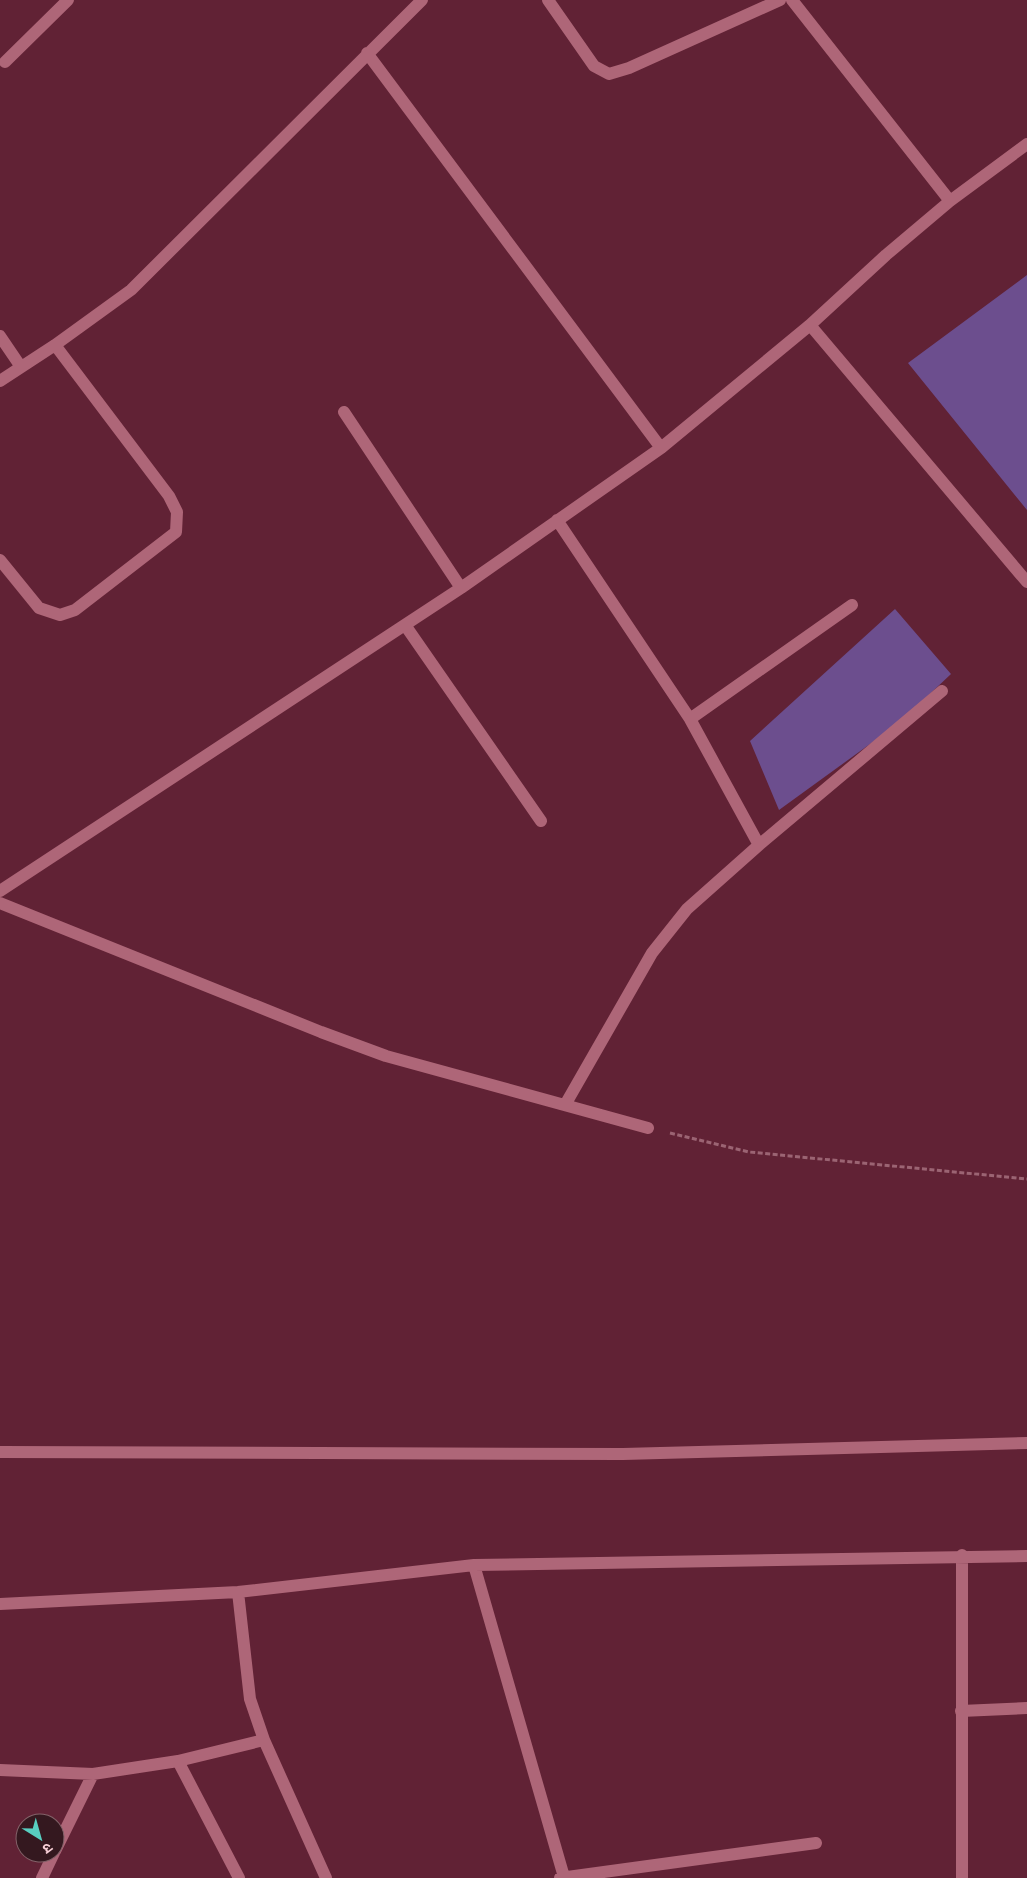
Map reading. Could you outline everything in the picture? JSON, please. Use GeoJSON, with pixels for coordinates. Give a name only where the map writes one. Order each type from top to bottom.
{"type":"FeatureCollection","features":[{"type":"Feature","properties":{"kind":"street"},"geometry":{"type":"LineString","coordinates":[[4,62],[68,0]]}},
{"type":"Feature","properties":{"kind":"street"},"geometry":{"type":"LineString","coordinates":[[0,381],[55,345],[131,290],[156,268],[367,53],[422,0]]}},
{"type":"Feature","properties":{"kind":"street"},"geometry":{"type":"LineString","coordinates":[[548,0],[594,66],[609,74],[629,68],[780,0]]}},
{"type":"Feature","properties":{"kind":"street"},"geometry":{"type":"LineString","coordinates":[[792,0],[950,201]]}},
{"type":"Feature","properties":{"kind":"street"},"geometry":{"type":"LineString","coordinates":[[367,53],[661,448]]}},
{"type":"Feature","properties":{"kind":"street"},"geometry":{"type":"LineString","coordinates":[[0,891],[462,588],[661,448],[810,325],[886,255],[950,201],[1027,144]]}},
{"type":"Feature","properties":{"kind":"street"},"geometry":{"type":"LineString","coordinates":[[810,325],[1027,582]]}},
{"type":"Feature","properties":{"kind":"street"},"geometry":{"type":"LineString","coordinates":[[0,336],[21,367]]}},
{"type":"Feature","properties":{"kind":"street"},"geometry":{"type":"LineString","coordinates":[[0,560],[39,608],[60,615],[75,610],[176,532],[178,512],[170,496],[55,345]]}},
{"type":"Feature","properties":{"kind":"street"},"geometry":{"type":"LineString","coordinates":[[344,412],[462,588]]}},
{"type":"Feature","properties":{"kind":"street"},"geometry":{"type":"LineString","coordinates":[[557,520],[690,719],[759,845]]}},
{"type":"Feature","properties":{"kind":"street"},"geometry":{"type":"LineString","coordinates":[[690,719],[852,605]]}},
{"type":"Feature","properties":{"kind":"street"},"geometry":{"type":"LineString","coordinates":[[405,626],[541,821]]}},
{"type":"Feature","properties":{"kind":"street"},"geometry":{"type":"LineString","coordinates":[[565,1104],[652,953],[687,909],[759,845],[942,692]]}},
{"type":"Feature","properties":{"kind":"street"},"geometry":{"type":"LineString","coordinates":[[0,903],[330,1036],[386,1056],[648,1128]]}},
{"type":"Feature","properties":{"kind":"street"},"geometry":{"type":"LineString","coordinates":[[0,1452],[623,1454],[1027,1442]]}},
{"type":"Feature","properties":{"kind":"street"},"geometry":{"type":"LineString","coordinates":[[962,1555],[962,1878]]}},
{"type":"Feature","properties":{"kind":"street"},"geometry":{"type":"LineString","coordinates":[[0,1604],[238,1592],[474,1565],[962,1555],[1027,1556]]}},
{"type":"Feature","properties":{"kind":"street"},"geometry":{"type":"LineString","coordinates":[[474,1565],[562,1878],[816,1843]]}},
{"type":"Feature","properties":{"kind":"street"},"geometry":{"type":"LineString","coordinates":[[238,1592],[250,1699],[264,1740],[326,1878]]}},
{"type":"Feature","properties":{"kind":"street"},"geometry":{"type":"LineString","coordinates":[[961,1711],[1027,1708]]}},
{"type":"Feature","properties":{"kind":"street"},"geometry":{"type":"LineString","coordinates":[[0,1770],[93,1774],[178,1761],[264,1740]]}},
{"type":"Feature","properties":{"kind":"street"},"geometry":{"type":"LineString","coordinates":[[178,1761],[240,1878]]}},
{"type":"Feature","properties":{"kind":"street"},"geometry":{"type":"LineString","coordinates":[[65,1830],[93,1774]]}},
{"type":"Feature","properties":{"kind":"street"},"geometry":{"type":"LineString","coordinates":[[42,1878],[49,1863]]}},
{"type":"Feature","properties":{"kind":"path"},"geometry":{"type":"LineString","coordinates":[[648,1128],[750,1152],[1027,1179]]}},
{"type":"Feature","properties":{"kind":"shaded area"},"geometry":{"type":"Polygon","coordinates":[[[1027,275],[1027,510],[908,363],[1027,275]]]}},
{"type":"Feature","properties":{"kind":"shaded area"},"geometry":{"type":"Polygon","coordinates":[[[895,609],[951,674],[899,723],[779,810],[750,741],[895,609]]]}}]}
